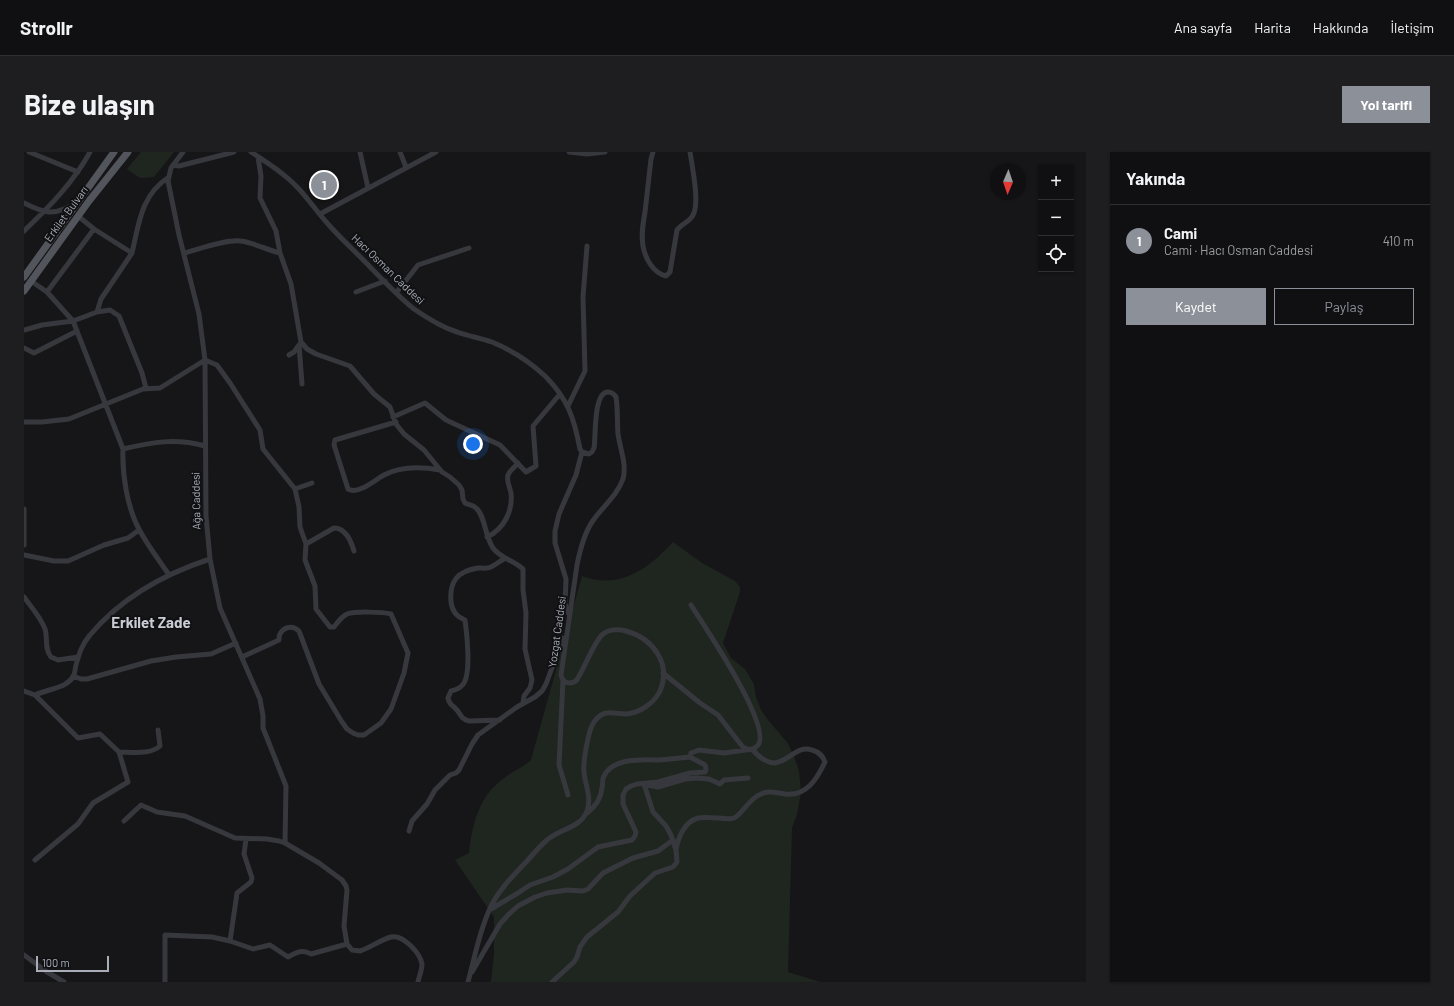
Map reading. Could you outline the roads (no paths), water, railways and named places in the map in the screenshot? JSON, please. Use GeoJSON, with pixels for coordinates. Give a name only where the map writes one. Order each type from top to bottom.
{"type":"FeatureCollection","features":[{"type":"Feature","properties":{"kind":"main road","name":"Erkilet Bulvarı"},"geometry":{"type":"LineString","coordinates":[[24,277],[114,152]]}},
{"type":"Feature","properties":{"kind":"main road","name":"Erkilet Bulvarı"},"geometry":{"type":"LineString","coordinates":[[24,291],[78,216],[128,152]]}},
{"type":"Feature","properties":{"kind":"street"},"geometry":{"type":"LineString","coordinates":[[29,152],[78,172]]}},
{"type":"Feature","properties":{"kind":"street"},"geometry":{"type":"LineString","coordinates":[[24,231],[64,190],[78,172],[90,152]]}},
{"type":"Feature","properties":{"kind":"street"},"geometry":{"type":"LineString","coordinates":[[97,312],[101,299],[132,253],[142,211],[147,199],[154,189],[168,177],[173,165],[183,152]]}},
{"type":"Feature","properties":{"kind":"street"},"geometry":{"type":"LineString","coordinates":[[173,165],[179,166],[234,152]]}},
{"type":"Feature","properties":{"kind":"street","name":"Hacı Osman Caddesi"},"geometry":{"type":"LineString","coordinates":[[251,152],[276,168],[292,182],[328,224],[396,293],[413,308],[439,324],[456,332],[494,343],[510,351],[540,372],[551,382],[568,406],[574,420],[581,451]]}},
{"type":"Feature","properties":{"kind":"street"},"geometry":{"type":"LineString","coordinates":[[360,152],[368,188]]}},
{"type":"Feature","properties":{"kind":"street"},"geometry":{"type":"LineString","coordinates":[[400,152],[406,167]]}},
{"type":"Feature","properties":{"kind":"street"},"geometry":{"type":"LineString","coordinates":[[320,214],[436,152]]}},
{"type":"Feature","properties":{"kind":"street"},"geometry":{"type":"LineString","coordinates":[[569,152],[587,154],[605,152]]}},
{"type":"Feature","properties":{"kind":"street"},"geometry":{"type":"LineString","coordinates":[[653,152],[643,229],[643,245],[649,263],[658,272],[666,276],[670,272],[676,232],[681,225],[691,218],[696,209],[695,181],[690,152]]}},
{"type":"Feature","properties":{"kind":"street"},"geometry":{"type":"LineString","coordinates":[[258,156],[261,176],[261,201],[276,231],[280,253],[291,284],[300,344],[302,384]]}},
{"type":"Feature","properties":{"kind":"street","name":"Ağa Caddesi"},"geometry":{"type":"LineString","coordinates":[[168,177],[199,314],[205,360],[206,516],[210,559],[220,608],[260,699],[263,716],[263,728],[286,786],[285,843]]}},
{"type":"Feature","properties":{"kind":"street"},"geometry":{"type":"LineString","coordinates":[[24,203],[43,212],[63,210],[80,199]]}},
{"type":"Feature","properties":{"kind":"street"},"geometry":{"type":"LineString","coordinates":[[78,216],[94,229],[132,253]]}},
{"type":"Feature","properties":{"kind":"street"},"geometry":{"type":"LineString","coordinates":[[47,292],[94,229]]}},
{"type":"Feature","properties":{"kind":"street"},"geometry":{"type":"LineString","coordinates":[[184,253],[234,241],[246,242],[266,250],[280,253]]}},
{"type":"Feature","properties":{"kind":"street"},"geometry":{"type":"LineString","coordinates":[[568,406],[585,371],[583,297],[587,246]]}},
{"type":"Feature","properties":{"kind":"street"},"geometry":{"type":"LineString","coordinates":[[396,293],[418,265],[469,248]]}},
{"type":"Feature","properties":{"kind":"street"},"geometry":{"type":"LineString","coordinates":[[31,281],[47,292],[73,321],[123,449],[125,480],[132,513],[139,530],[169,575]]}},
{"type":"Feature","properties":{"kind":"street"},"geometry":{"type":"LineString","coordinates":[[356,292],[384,281]]}},
{"type":"Feature","properties":{"kind":"street"},"geometry":{"type":"LineString","coordinates":[[24,330],[42,325],[73,321],[97,312],[110,310],[119,316],[142,373],[146,388]]}},
{"type":"Feature","properties":{"kind":"street"},"geometry":{"type":"LineString","coordinates":[[24,348],[34,353],[77,331]]}},
{"type":"Feature","properties":{"kind":"street"},"geometry":{"type":"LineString","coordinates":[[289,355],[294,352],[300,344]]}},
{"type":"Feature","properties":{"kind":"street"},"geometry":{"type":"LineString","coordinates":[[300,344],[316,354],[350,366],[374,394],[390,407],[394,420],[407,438],[428,453],[440,470],[459,485],[462,490],[465,503],[478,510],[487,537],[493,548],[504,558],[524,570],[523,590],[526,613],[525,649],[532,680],[530,688],[524,696],[523,703]]}},
{"type":"Feature","properties":{"kind":"street"},"geometry":{"type":"LineString","coordinates":[[24,422],[69,419],[107,405],[146,388],[163,387],[205,360],[217,365],[260,430],[263,449],[295,489],[299,507],[300,527],[306,544],[305,560],[315,586],[316,609],[330,626],[334,627],[344,616],[351,613],[391,614],[408,653],[394,703],[388,714],[377,726],[364,735],[356,734],[347,729],[319,684],[299,631],[296,628],[292,627],[283,630],[280,633],[279,640],[242,657]]}},
{"type":"Feature","properties":{"kind":"street","name":"Yozgat Caddesi"},"geometry":{"type":"LineString","coordinates":[[581,451],[589,454],[594,450],[596,442],[596,418],[599,404],[603,394],[612,392],[616,399],[619,436],[624,465],[623,478],[613,496],[595,518],[587,532],[579,556],[560,673],[563,680],[569,683],[576,681],[599,638],[605,632],[614,630],[630,632],[648,642],[658,655],[663,673],[663,680],[660,690],[655,699],[648,706],[632,713],[606,713],[597,718],[593,724],[589,732],[584,768],[589,800],[586,814]]}},
{"type":"Feature","properties":{"kind":"street"},"geometry":{"type":"LineString","coordinates":[[440,470],[420,468],[400,470],[386,474],[356,491],[348,489],[334,445],[335,440],[394,420],[425,403],[446,420],[500,445],[526,472],[536,466],[533,426],[560,394]]}},
{"type":"Feature","properties":{"kind":"street"},"geometry":{"type":"LineString","coordinates":[[123,449],[163,441],[187,442],[205,446]]}},
{"type":"Feature","properties":{"kind":"street"},"geometry":{"type":"LineString","coordinates":[[569,614],[565,604],[566,579],[555,543],[555,531],[559,514],[576,475],[581,451]]}},
{"type":"Feature","properties":{"kind":"street"},"geometry":{"type":"LineString","coordinates":[[487,537],[499,529],[505,522],[511,502],[508,476],[518,463]]}},
{"type":"Feature","properties":{"kind":"street"},"geometry":{"type":"LineString","coordinates":[[295,489],[312,483]]}},
{"type":"Feature","properties":{"kind":"street"},"geometry":{"type":"LineString","coordinates":[[24,509],[24,545]]}},
{"type":"Feature","properties":{"kind":"street"},"geometry":{"type":"LineString","coordinates":[[306,544],[336,528],[341,529],[347,535],[354,551]]}},
{"type":"Feature","properties":{"kind":"street"},"geometry":{"type":"LineString","coordinates":[[24,555],[59,561],[68,561],[104,545],[128,538],[139,530]]}},
{"type":"Feature","properties":{"kind":"street"},"geometry":{"type":"LineString","coordinates":[[500,720],[464,720],[456,708],[450,704],[448,698],[451,691],[460,688],[465,681],[468,649],[465,620],[458,616],[452,607],[452,584],[461,574],[478,568],[490,568],[504,558]]}},
{"type":"Feature","properties":{"kind":"street"},"geometry":{"type":"LineString","coordinates":[[35,695],[64,685],[73,676],[78,657],[86,639],[111,613],[139,592],[169,575],[210,559]]}},
{"type":"Feature","properties":{"kind":"street"},"geometry":{"type":"LineString","coordinates":[[24,597],[44,627],[46,634],[46,646],[51,657],[58,660],[78,657]]}},
{"type":"Feature","properties":{"kind":"street"},"geometry":{"type":"LineString","coordinates":[[690,757],[692,752],[696,750],[724,753],[752,749],[759,745],[761,738],[751,705],[728,661],[691,606]]}},
{"type":"Feature","properties":{"kind":"street"},"geometry":{"type":"LineString","coordinates":[[409,831],[412,821],[427,804],[435,790],[450,775],[459,770],[476,738],[523,703],[535,697],[544,687],[567,630]]}},
{"type":"Feature","properties":{"kind":"street"},"geometry":{"type":"LineString","coordinates":[[73,676],[78,679],[87,679],[151,661],[182,656],[211,654],[236,643]]}},
{"type":"Feature","properties":{"kind":"street"},"geometry":{"type":"LineString","coordinates":[[663,673],[700,703],[718,715],[742,746],[747,749],[752,749],[762,758],[774,763],[779,762],[801,749],[811,749],[819,754],[825,762],[815,781],[800,792],[788,794],[775,792],[763,793],[749,802],[737,816],[732,819],[702,818],[693,820],[683,831],[676,850]]}},
{"type":"Feature","properties":{"kind":"street"},"geometry":{"type":"LineString","coordinates":[[563,680],[559,765],[568,795]]}},
{"type":"Feature","properties":{"kind":"street"},"geometry":{"type":"LineString","coordinates":[[24,691],[35,695],[78,738],[100,734],[119,752],[128,782],[93,803],[78,824],[35,860]]}},
{"type":"Feature","properties":{"kind":"street"},"geometry":{"type":"LineString","coordinates":[[119,752],[148,752],[156,750],[160,746],[158,730]]}},
{"type":"Feature","properties":{"kind":"street"},"geometry":{"type":"LineString","coordinates":[[468,979],[476,947],[490,909],[506,883],[548,839],[579,822],[593,807],[599,799],[602,788],[602,778],[606,772],[612,767],[621,763],[636,760],[690,757],[705,765],[705,772],[690,773],[665,781],[631,786],[626,789],[623,795],[623,804],[636,832],[632,840],[598,847],[568,869],[553,877],[530,885],[490,909]]}},
{"type":"Feature","properties":{"kind":"street"},"geometry":{"type":"LineString","coordinates":[[644,784],[658,788],[691,778],[706,778],[720,784],[724,780],[748,778]]}},
{"type":"Feature","properties":{"kind":"street"},"geometry":{"type":"LineString","coordinates":[[552,982],[574,962],[584,940],[603,922],[618,912],[634,892],[655,873],[675,865],[678,859],[673,840],[666,826],[652,812],[644,784]]}},
{"type":"Feature","properties":{"kind":"street"},"geometry":{"type":"LineString","coordinates":[[124,821],[141,806],[157,812],[185,816],[230,836],[246,839],[267,839],[285,843],[319,863],[345,884],[347,890],[344,926],[347,944],[352,950],[360,951],[390,938],[400,938],[413,948],[420,958],[422,969],[418,982]]}},
{"type":"Feature","properties":{"kind":"street"},"geometry":{"type":"LineString","coordinates":[[230,941],[237,893],[252,880],[244,854],[246,839]]}},
{"type":"Feature","properties":{"kind":"street"},"geometry":{"type":"LineString","coordinates":[[468,979],[500,924],[518,906],[535,897],[547,893],[567,890],[582,891],[588,889],[603,873],[633,858],[658,851],[673,840]]}},
{"type":"Feature","properties":{"kind":"street"},"geometry":{"type":"LineString","coordinates":[[165,982],[165,935],[212,937],[230,941],[253,949],[270,945],[288,957],[299,951],[312,954],[347,944]]}},
{"type":"Feature","properties":{"kind":"street"},"geometry":{"type":"LineString","coordinates":[[24,955],[47,972],[64,982]]}},
{"type":"Feature","properties":{"kind":"place","name":"Cami"},"geometry":{"type":"Point","coordinates":[324,185]}},
{"type":"Feature","properties":{"kind":"district","name":"Erkilet Zade"},"geometry":{"type":"Point","coordinates":[151,623]}}]}
